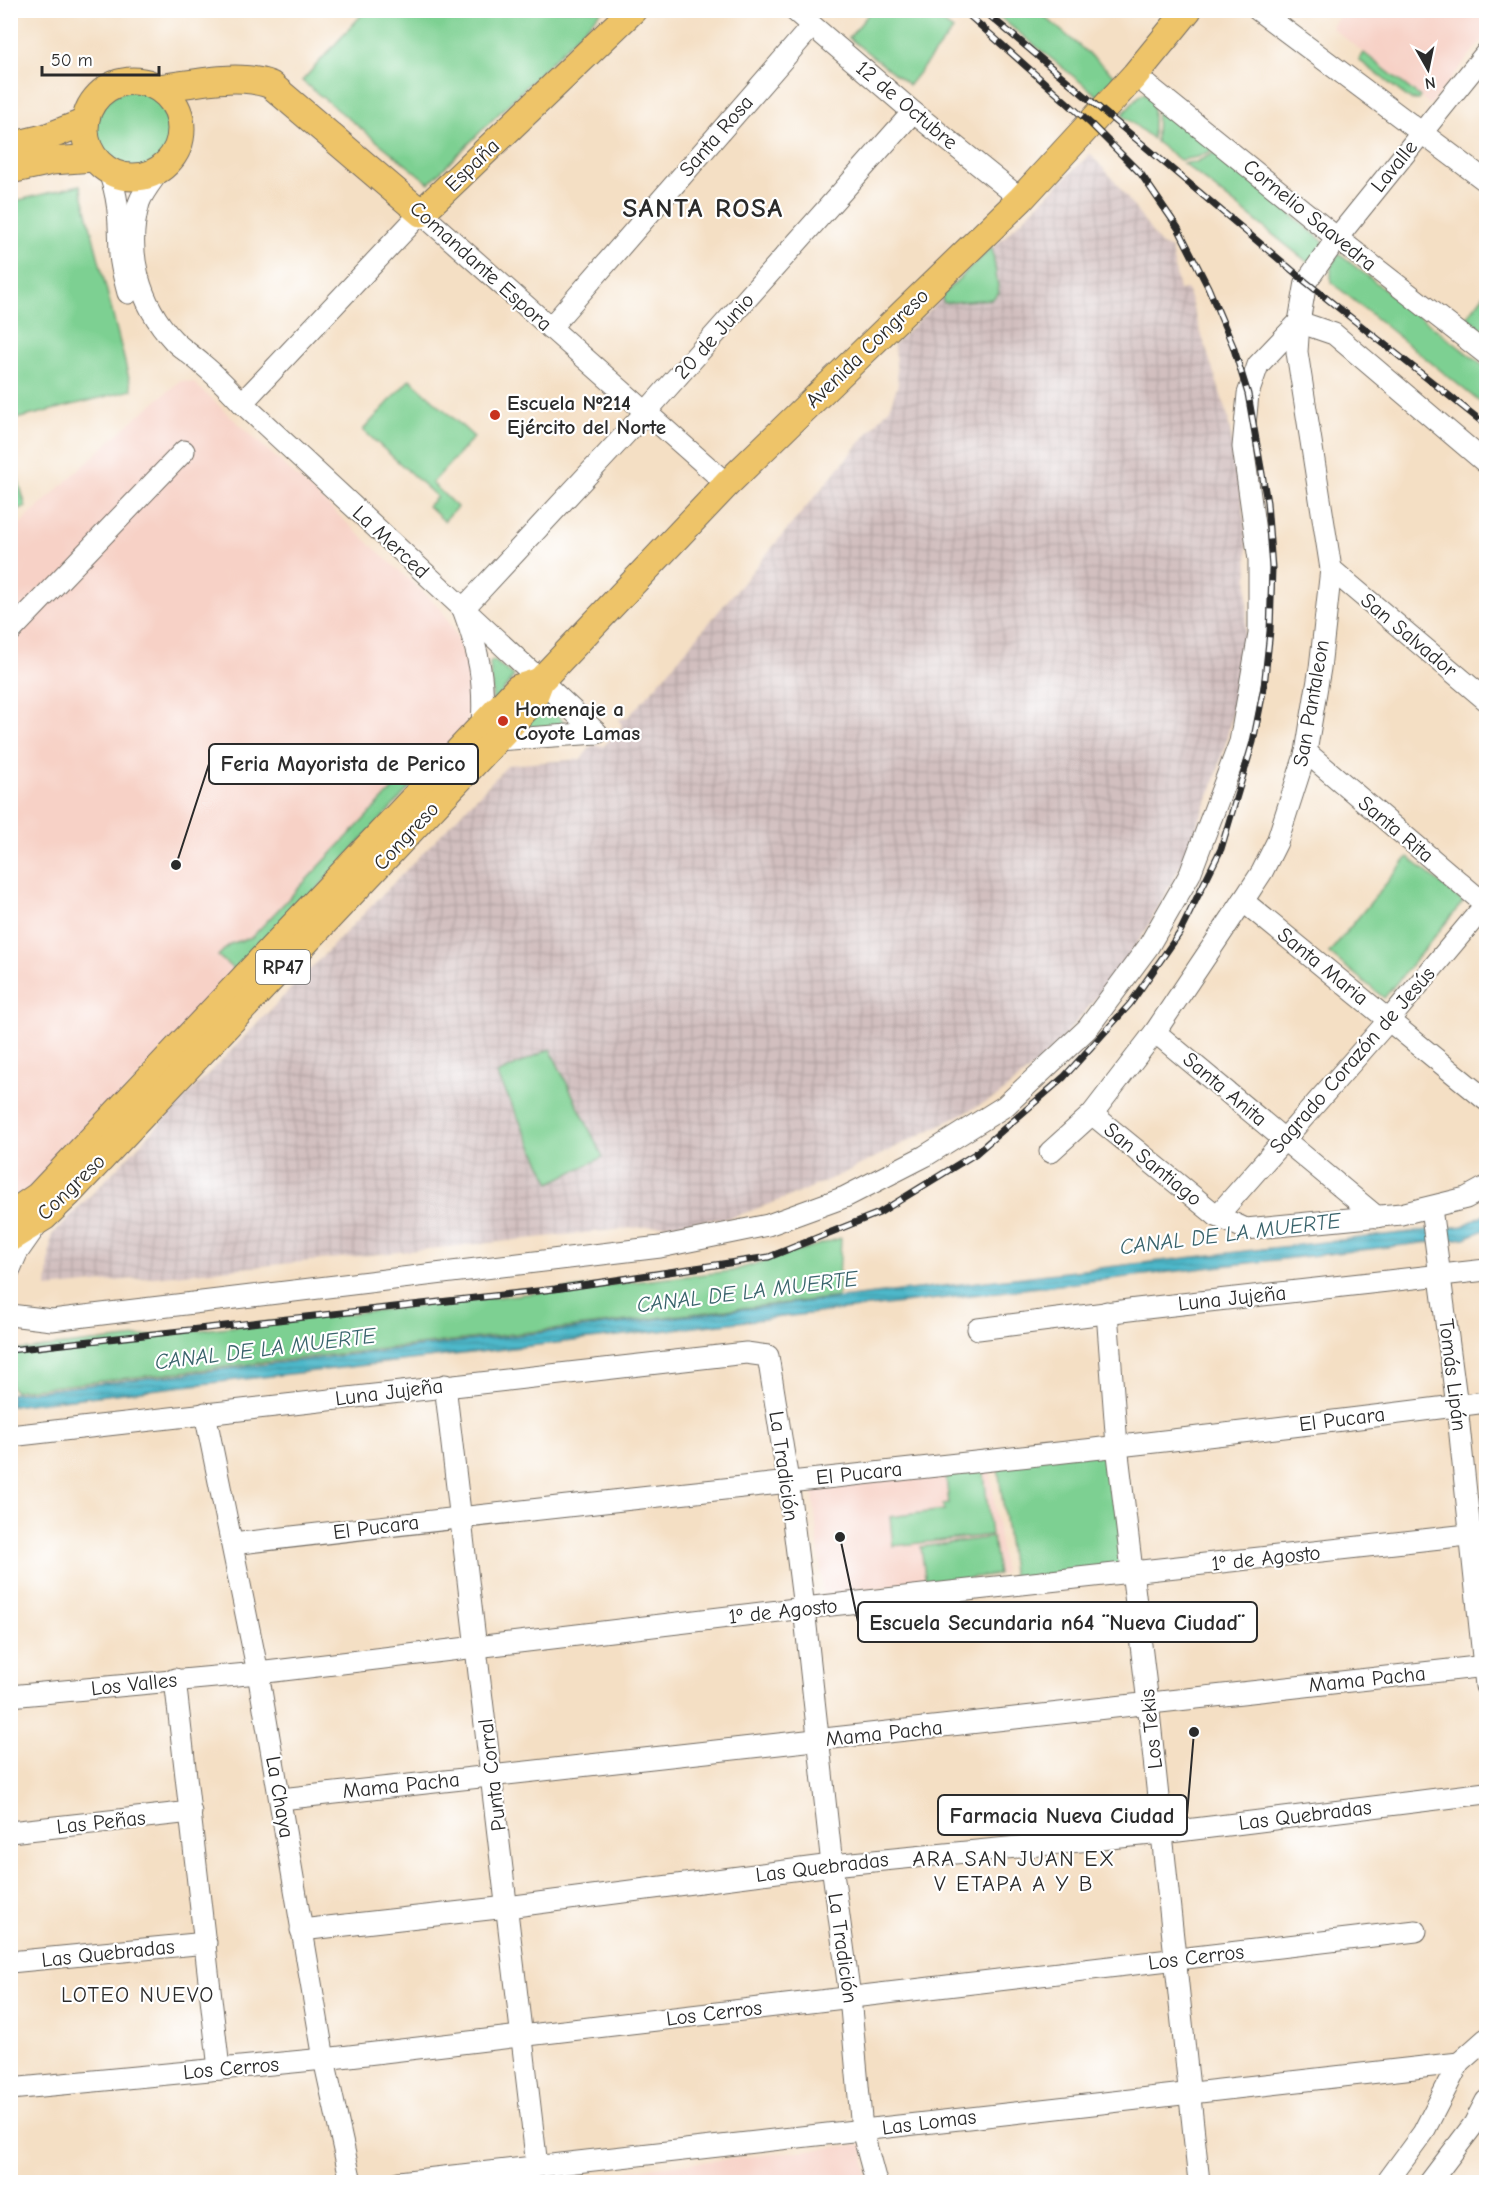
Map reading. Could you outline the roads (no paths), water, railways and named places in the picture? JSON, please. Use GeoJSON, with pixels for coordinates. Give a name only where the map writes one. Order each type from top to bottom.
{"type":"FeatureCollection","features":[{"type":"Feature","properties":{"kind":"main road","name":"España"},"geometry":{"type":"LineString","coordinates":[[421,213],[633,10]]}},
{"type":"Feature","properties":{"kind":"main road","name":"Avenida Congreso"},"geometry":{"type":"LineString","coordinates":[[540,681],[727,484],[1021,199],[1135,75],[1188,10]]}},
{"type":"Feature","properties":{"kind":"main road","name":"Comandante Espora"},"geometry":{"type":"LineString","coordinates":[[159,88],[240,77],[259,80],[271,85],[421,213]]}},
{"type":"Feature","properties":{"kind":"main road"},"geometry":{"type":"LineString","coordinates":[[182,127],[196,106],[221,81]]}},
{"type":"Feature","properties":{"kind":"main road"},"geometry":{"type":"LineString","coordinates":[[10,170],[52,161],[101,164],[125,177],[144,176],[161,168],[173,157],[180,143],[182,127],[171,98],[159,88],[141,82],[122,82],[105,90],[92,104],[85,122],[86,140],[101,164]]}},
{"type":"Feature","properties":{"kind":"main road"},"geometry":{"type":"LineString","coordinates":[[10,146],[47,137],[85,122]]}},
{"type":"Feature","properties":{"kind":"main road","name":"Congreso"},"geometry":{"type":"LineString","coordinates":[[10,1238],[44,1217],[68,1194],[489,733],[518,688],[540,681]]}},
{"type":"Feature","properties":{"kind":"main road","name":"Congreso"},"geometry":{"type":"LineString","coordinates":[[10,1215],[38,1196],[489,733]]}},
{"type":"Feature","properties":{"kind":"street","name":"12 de Octubre"},"geometry":{"type":"LineString","coordinates":[[794,10],[913,112],[1021,199]]}},
{"type":"Feature","properties":{"kind":"street"},"geometry":{"type":"LineString","coordinates":[[1258,10],[1486,181]]}},
{"type":"Feature","properties":{"kind":"street","name":"Santa Rosa"},"geometry":{"type":"LineString","coordinates":[[550,328],[812,26]]}},
{"type":"Feature","properties":{"kind":"street","name":"Lavalle"},"geometry":{"type":"LineString","coordinates":[[1306,282],[1336,238],[1486,53]]}},
{"type":"Feature","properties":{"kind":"street","name":"Cornelio Saavedra"},"geometry":{"type":"LineString","coordinates":[[1135,75],[1336,238],[1486,354]]}},
{"type":"Feature","properties":{"kind":"street","name":"20 de Junio"},"geometry":{"type":"LineString","coordinates":[[463,609],[646,412],[913,112]]}},
{"type":"Feature","properties":{"kind":"street"},"geometry":{"type":"LineString","coordinates":[[101,164],[115,187],[118,203],[120,257],[129,298],[139,318],[161,346],[217,391],[242,403]]}},
{"type":"Feature","properties":{"kind":"street"},"geometry":{"type":"LineString","coordinates":[[161,168],[140,202],[135,232],[138,280],[146,303],[174,342],[225,384],[242,403]]}},
{"type":"Feature","properties":{"kind":"street","name":"Comandante Espora"},"geometry":{"type":"LineString","coordinates":[[421,213],[727,484]]}},
{"type":"Feature","properties":{"kind":"street","name":"España"},"geometry":{"type":"LineString","coordinates":[[242,403],[421,213]]}},
{"type":"Feature","properties":{"kind":"street","name":"San Pantaleon"},"geometry":{"type":"LineString","coordinates":[[1050,1152],[1092,1114],[1155,1032],[1262,872],[1277,842],[1306,752],[1320,668],[1331,569],[1297,352],[1299,322],[1306,282]]}},
{"type":"Feature","properties":{"kind":"street"},"geometry":{"type":"LineString","coordinates":[[10,1315],[52,1320],[660,1247],[768,1225],[855,1192],[925,1156],[1005,1106],[1087,1029],[1148,948],[1190,874],[1240,742],[1259,634],[1259,560],[1243,447],[1248,394],[1258,365],[1299,322],[1334,334],[1486,463]]}},
{"type":"Feature","properties":{"kind":"street","name":"La Merced"},"geometry":{"type":"LineString","coordinates":[[242,403],[597,733],[489,733]]}},
{"type":"Feature","properties":{"kind":"street"},"geometry":{"type":"LineString","coordinates":[[10,632],[184,451]]}},
{"type":"Feature","properties":{"kind":"street","name":"San Salvador"},"geometry":{"type":"LineString","coordinates":[[1331,569],[1486,700]]}},
{"type":"Feature","properties":{"kind":"street"},"geometry":{"type":"LineString","coordinates":[[463,609],[477,645],[489,733]]}},
{"type":"Feature","properties":{"kind":"street","name":"Santa Rita"},"geometry":{"type":"LineString","coordinates":[[1306,752],[1486,905]]}},
{"type":"Feature","properties":{"kind":"street","name":"Santa Maria"},"geometry":{"type":"LineString","coordinates":[[1243,901],[1486,1100]]}},
{"type":"Feature","properties":{"kind":"street","name":"Sagrado Corazón de Jesús"},"geometry":{"type":"LineString","coordinates":[[1217,1216],[1389,1020],[1486,905]]}},
{"type":"Feature","properties":{"kind":"street","name":"Santa Anita"},"geometry":{"type":"LineString","coordinates":[[1155,1032],[1377,1217]]}},
{"type":"Feature","properties":{"kind":"street","name":"San Santiago"},"geometry":{"type":"LineString","coordinates":[[1092,1114],[1217,1216],[1246,1229],[1377,1217]]}},
{"type":"Feature","properties":{"kind":"street"},"geometry":{"type":"LineString","coordinates":[[1377,1217],[1432,1215],[1486,1187]]}},
{"type":"Feature","properties":{"kind":"street","name":"Tomás Lipán"},"geometry":{"type":"LineString","coordinates":[[1432,1215],[1457,1406],[1479,1534],[1486,1673]]}},
{"type":"Feature","properties":{"kind":"street"},"geometry":{"type":"LineString","coordinates":[[10,1269],[27,1237],[44,1217]]}},
{"type":"Feature","properties":{"kind":"street","name":"Luna Jujeña"},"geometry":{"type":"LineString","coordinates":[[978,1329],[1107,1312],[1486,1270]]}},
{"type":"Feature","properties":{"kind":"street","name":"Los Tekis"},"geometry":{"type":"LineString","coordinates":[[1107,1312],[1117,1446],[1148,1703],[1199,2182]]}},
{"type":"Feature","properties":{"kind":"street","name":"Luna Jujeña"},"geometry":{"type":"LineString","coordinates":[[10,1436],[445,1385],[746,1353],[768,1356]]}},
{"type":"Feature","properties":{"kind":"street","name":"La Tradición"},"geometry":{"type":"LineString","coordinates":[[768,1356],[788,1481],[804,1608],[832,1865],[850,1997],[862,2130],[876,2182]]}},
{"type":"Feature","properties":{"kind":"street","name":"Punta Corral"},"geometry":{"type":"LineString","coordinates":[[445,1385],[537,2166]]}},
{"type":"Feature","properties":{"kind":"street","name":"El Pucara"},"geometry":{"type":"LineString","coordinates":[[231,1544],[461,1516],[1117,1446],[1486,1402]]}},
{"type":"Feature","properties":{"kind":"street","name":"La Chaya"},"geometry":{"type":"LineString","coordinates":[[205,1413],[258,1672],[324,2059],[351,2182]]}},
{"type":"Feature","properties":{"kind":"street","name":"1º de Agosto"},"geometry":{"type":"LineString","coordinates":[[258,1672],[804,1608],[1479,1534]]}},
{"type":"Feature","properties":{"kind":"street","name":"Los Valles"},"geometry":{"type":"LineString","coordinates":[[10,1696],[258,1672]]}},
{"type":"Feature","properties":{"kind":"street","name":"Mama Pacha"},"geometry":{"type":"LineString","coordinates":[[281,1799],[1148,1703],[1486,1673]]}},
{"type":"Feature","properties":{"kind":"street"},"geometry":{"type":"LineString","coordinates":[[175,1679],[219,2069]]}},
{"type":"Feature","properties":{"kind":"street","name":"Las Quebradas"},"geometry":{"type":"LineString","coordinates":[[302,1930],[507,1907],[832,1865],[1162,1833],[1486,1793]]}},
{"type":"Feature","properties":{"kind":"street","name":"Las Peñas"},"geometry":{"type":"LineString","coordinates":[[10,1832],[190,1812]]}},
{"type":"Feature","properties":{"kind":"street","name":"Los Cerros"},"geometry":{"type":"LineString","coordinates":[[10,2089],[324,2059],[1416,1931]]}},
{"type":"Feature","properties":{"kind":"street","name":"Las Quebradas"},"geometry":{"type":"LineString","coordinates":[[10,1962],[206,1943]]}},
{"type":"Feature","properties":{"kind":"street"},"geometry":{"type":"LineString","coordinates":[[1387,2182],[1424,2133],[1459,2063],[1486,2039]]}},
{"type":"Feature","properties":{"kind":"street","name":"Las Lomas"},"geometry":{"type":"LineString","coordinates":[[399,2182],[1459,2063]]}},
{"type":"Feature","properties":{"kind":"street"},"geometry":{"type":"LineString","coordinates":[[1430,2182],[1480,2124],[1486,2101]]}},
{"type":"Feature","properties":{"kind":"water"},"geometry":{"type":"Polygon","coordinates":[[[1486,1213],[1486,1229],[1465,1238],[11,1406],[10,1394],[1463,1226],[1486,1213]]]}},
{"type":"Feature","properties":{"kind":"railway"},"geometry":{"type":"LineString","coordinates":[[10,1350],[555,1289],[769,1257],[879,1213],[975,1154],[1064,1077],[1130,1004],[1179,934],[1221,849],[1253,742],[1264,687],[1270,631],[1272,568],[1267,502],[1248,394],[1233,346],[1208,287],[1178,228],[1141,174],[1091,124],[963,10]]}},
{"type":"Feature","properties":{"kind":"railway"},"geometry":{"type":"LineString","coordinates":[[983,10],[1306,282],[1486,425]]}},
{"type":"Feature","properties":{"kind":"place","name":"Escuela Nº214 Ejército del Norte"},"geometry":{"type":"Point","coordinates":[495,415]}},
{"type":"Feature","properties":{"kind":"place","name":"Homenaje a Coyote Lamas"},"geometry":{"type":"Point","coordinates":[503,721]}},
{"type":"Feature","properties":{"kind":"place","name":"Feria Mayorista de Perico"},"geometry":{"type":"Point","coordinates":[176,865]}},
{"type":"Feature","properties":{"kind":"place","name":"Escuela Secundaria n64 ¨Nueva Ciudad¨"},"geometry":{"type":"Point","coordinates":[840,1537]}},
{"type":"Feature","properties":{"kind":"place","name":"Farmacia Nueva Ciudad"},"geometry":{"type":"Point","coordinates":[1194,1732]}},
{"type":"Feature","properties":{"kind":"district","name":"SANTA ROSA"},"geometry":{"type":"Point","coordinates":[703,208]}},
{"type":"Feature","properties":{"kind":"district","name":"ARA SAN JUAN EX V ETAPA A Y B"},"geometry":{"type":"Point","coordinates":[1014,1871]}},
{"type":"Feature","properties":{"kind":"district","name":"LOTEO NUEVO"},"geometry":{"type":"Point","coordinates":[138,1994]}},
{"type":"Feature","properties":{"kind":"water label","name":"CANAL DE LA MUERTE"},"geometry":{"type":"Point","coordinates":[1230,1233]}},
{"type":"Feature","properties":{"kind":"water label","name":"CANAL DE LA MUERTE"},"geometry":{"type":"Point","coordinates":[747,1291]}},
{"type":"Feature","properties":{"kind":"water label","name":"CANAL DE LA MUERTE"},"geometry":{"type":"Point","coordinates":[265,1348]}}]}
